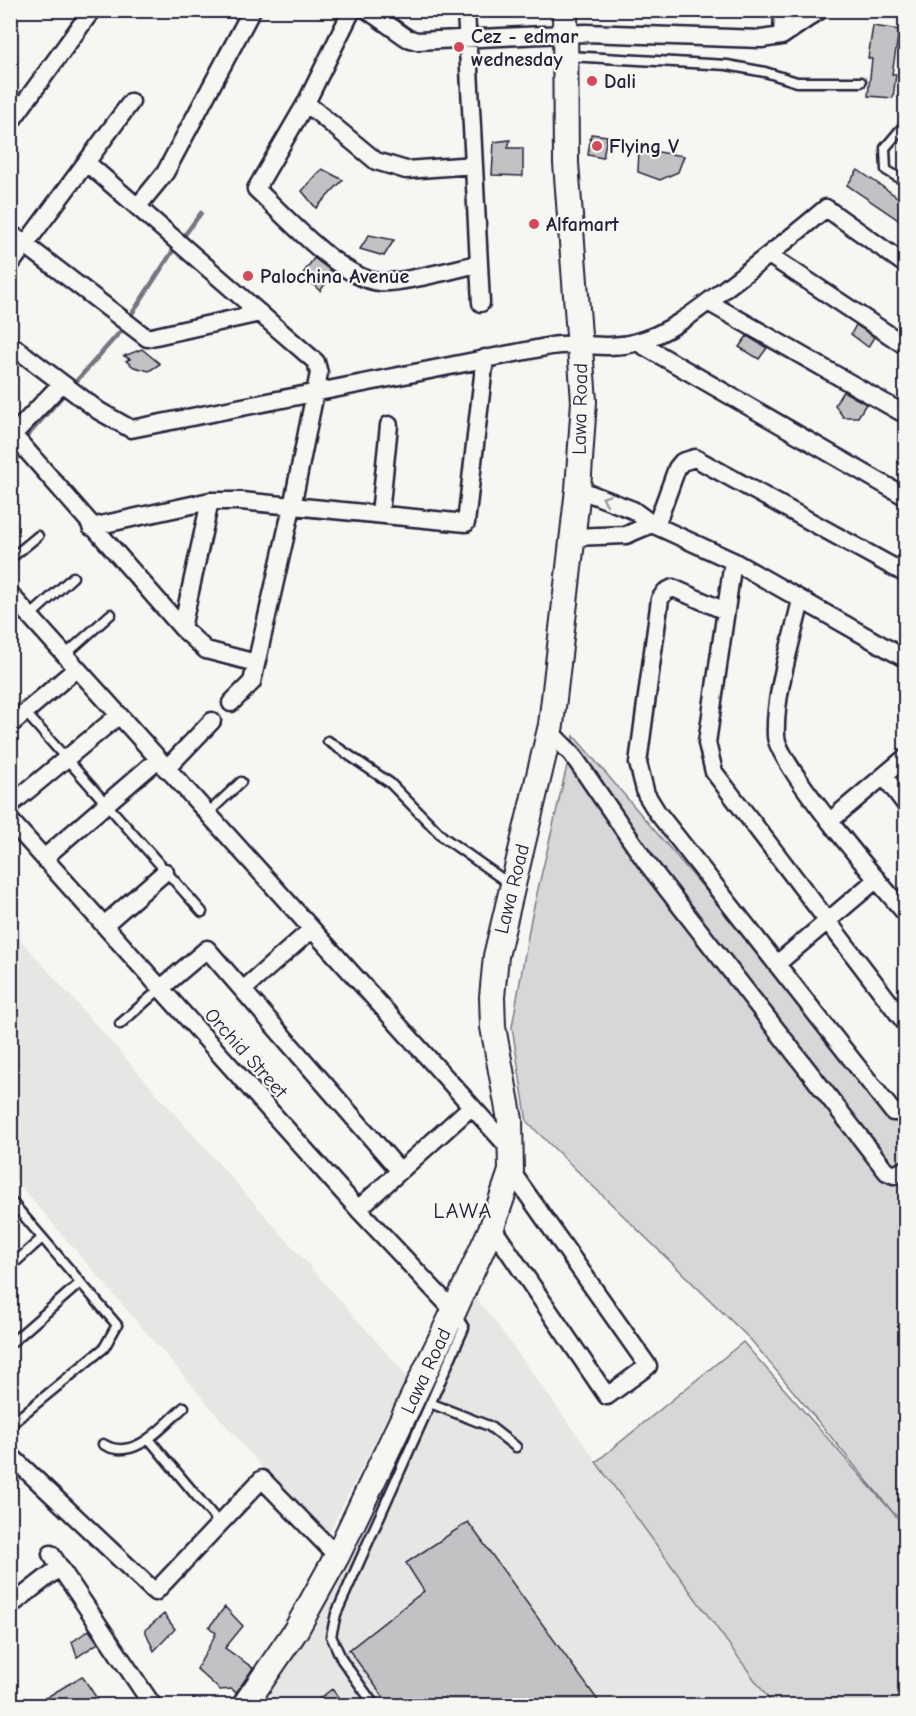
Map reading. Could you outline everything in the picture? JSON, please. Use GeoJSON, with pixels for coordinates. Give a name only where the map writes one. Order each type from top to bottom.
{"type":"FeatureCollection","features":[{"type":"Feature","properties":{"kind":"main road","name":"Lawa Road"},"geometry":{"type":"LineString","coordinates":[[244,1706],[296,1630],[337,1556],[492,1227],[511,1161],[510,1120],[498,1059],[492,997],[496,956],[550,732],[578,489],[584,401],[566,163],[564,10]]}},
{"type":"Feature","properties":{"kind":"street"},"geometry":{"type":"LineString","coordinates":[[10,123],[92,10]]}},
{"type":"Feature","properties":{"kind":"street"},"geometry":{"type":"LineString","coordinates":[[138,206],[165,173],[252,10]]}},
{"type":"Feature","properties":{"kind":"street"},"geometry":{"type":"LineString","coordinates":[[352,10],[306,103],[256,189],[343,268],[362,279],[381,282],[478,264]]}},
{"type":"Feature","properties":{"kind":"street"},"geometry":{"type":"LineString","coordinates":[[367,10],[407,38],[417,41],[468,38],[565,45],[677,34],[761,39],[782,36],[820,10]]}},
{"type":"Feature","properties":{"kind":"street"},"geometry":{"type":"LineString","coordinates":[[466,10],[481,303]]}},
{"type":"Feature","properties":{"kind":"street"},"geometry":{"type":"LineString","coordinates":[[782,36],[783,10]]}},
{"type":"Feature","properties":{"kind":"street"},"geometry":{"type":"LineString","coordinates":[[10,265],[131,102]]}},
{"type":"Feature","properties":{"kind":"street"},"geometry":{"type":"LineString","coordinates":[[306,103],[376,161],[406,170],[474,165]]}},
{"type":"Feature","properties":{"kind":"street"},"geometry":{"type":"LineString","coordinates":[[87,163],[316,362],[319,373],[317,392],[252,682],[231,703]]}},
{"type":"Feature","properties":{"kind":"street"},"geometry":{"type":"LineString","coordinates":[[10,344],[99,411],[131,429],[566,343],[601,347],[637,342],[669,329],[708,302],[826,208],[906,265]]}},
{"type":"Feature","properties":{"kind":"street"},"geometry":{"type":"LineString","coordinates":[[10,233],[147,338],[260,313]]}},
{"type":"Feature","properties":{"kind":"street"},"geometry":{"type":"LineString","coordinates":[[769,255],[906,346]]}},
{"type":"Feature","properties":{"kind":"street"},"geometry":{"type":"LineString","coordinates":[[708,302],[906,415]]}},
{"type":"Feature","properties":{"kind":"street"},"geometry":{"type":"LineString","coordinates":[[637,342],[906,497]]}},
{"type":"Feature","properties":{"kind":"street"},"geometry":{"type":"LineString","coordinates":[[91,527],[210,501],[241,501],[466,523],[485,358]]}},
{"type":"Feature","properties":{"kind":"street"},"geometry":{"type":"LineString","coordinates":[[61,384],[12,437],[182,628],[206,650],[256,663]]}},
{"type":"Feature","properties":{"kind":"street"},"geometry":{"type":"LineString","coordinates":[[380,514],[389,425]]}},
{"type":"Feature","properties":{"kind":"street"},"geometry":{"type":"LineString","coordinates":[[572,537],[626,535],[654,525],[678,468],[682,462],[695,458],[906,573]]}},
{"type":"Feature","properties":{"kind":"street"},"geometry":{"type":"LineString","coordinates":[[578,489],[633,510],[654,525],[733,561],[906,659]]}},
{"type":"Feature","properties":{"kind":"street"},"geometry":{"type":"LineString","coordinates":[[182,628],[210,501]]}},
{"type":"Feature","properties":{"kind":"street"},"geometry":{"type":"LineString","coordinates":[[733,561],[706,743],[714,772],[825,922],[906,1024]]}},
{"type":"Feature","properties":{"kind":"street"},"geometry":{"type":"LineString","coordinates":[[725,611],[673,588],[665,592],[660,599],[638,763],[646,794],[657,812],[893,1112],[906,1112]]}},
{"type":"Feature","properties":{"kind":"street"},"geometry":{"type":"LineString","coordinates":[[10,594],[471,1107],[511,1161],[648,1366],[607,1396],[492,1227]]}},
{"type":"Feature","properties":{"kind":"street"},"geometry":{"type":"LineString","coordinates":[[801,600],[779,701],[776,738],[792,769],[830,821],[906,914]]}},
{"type":"Feature","properties":{"kind":"street"},"geometry":{"type":"LineString","coordinates":[[10,725],[76,669]]}},
{"type":"Feature","properties":{"kind":"street"},"geometry":{"type":"LineString","coordinates":[[10,805],[118,716]]}},
{"type":"Feature","properties":{"kind":"street"},"geometry":{"type":"LineString","coordinates":[[44,858],[105,805],[162,764],[212,721]]}},
{"type":"Feature","properties":{"kind":"street"},"geometry":{"type":"LineString","coordinates":[[550,732],[572,754],[646,862],[887,1172],[894,1175],[906,1169]]}},
{"type":"Feature","properties":{"kind":"street"},"geometry":{"type":"LineString","coordinates":[[830,821],[906,757]]}},
{"type":"Feature","properties":{"kind":"street"},"geometry":{"type":"LineString","coordinates":[[884,776],[906,805]]}},
{"type":"Feature","properties":{"kind":"street","name":"Orchid Street"},"geometry":{"type":"LineString","coordinates":[[10,820],[358,1209],[454,1311]]}},
{"type":"Feature","properties":{"kind":"street"},"geometry":{"type":"LineString","coordinates":[[104,925],[165,872]]}},
{"type":"Feature","properties":{"kind":"street"},"geometry":{"type":"LineString","coordinates":[[778,963],[877,879]]}},
{"type":"Feature","properties":{"kind":"street"},"geometry":{"type":"LineString","coordinates":[[243,990],[312,929]]}},
{"type":"Feature","properties":{"kind":"street"},"geometry":{"type":"LineString","coordinates":[[160,989],[207,949],[400,1171]]}},
{"type":"Feature","properties":{"kind":"street"},"geometry":{"type":"LineString","coordinates":[[358,1209],[471,1107]]}},
{"type":"Feature","properties":{"kind":"street"},"geometry":{"type":"LineString","coordinates":[[10,1455],[155,1592],[262,1479],[337,1556]]}},
{"type":"Feature","properties":{"kind":"street"},"geometry":{"type":"LineString","coordinates":[[10,1606],[55,1560],[153,1706]]}},
{"type":"Feature","properties":{"kind":"lane"},"geometry":{"type":"LineString","coordinates":[[565,45],[727,65],[765,72],[797,82],[861,82]]}},
{"type":"Feature","properties":{"kind":"lane"},"geometry":{"type":"LineString","coordinates":[[906,123],[885,148],[886,170],[906,182]]}},
{"type":"Feature","properties":{"kind":"lane"},"geometry":{"type":"LineString","coordinates":[[10,560],[38,536]]}},
{"type":"Feature","properties":{"kind":"lane"},"geometry":{"type":"LineString","coordinates":[[30,616],[73,577]]}},
{"type":"Feature","properties":{"kind":"lane"},"geometry":{"type":"LineString","coordinates":[[64,656],[111,614]]}},
{"type":"Feature","properties":{"kind":"lane"},"geometry":{"type":"LineString","coordinates":[[25,712],[202,912]]}},
{"type":"Feature","properties":{"kind":"lane"},"geometry":{"type":"LineString","coordinates":[[328,741],[390,783],[443,837],[513,885]]}},
{"type":"Feature","properties":{"kind":"lane"},"geometry":{"type":"LineString","coordinates":[[207,814],[242,782]]}},
{"type":"Feature","properties":{"kind":"lane"},"geometry":{"type":"LineString","coordinates":[[120,1024],[160,989]]}},
{"type":"Feature","properties":{"kind":"lane"},"geometry":{"type":"LineString","coordinates":[[10,1200],[41,1239],[117,1325],[104,1348],[10,1425]]}},
{"type":"Feature","properties":{"kind":"lane"},"geometry":{"type":"LineString","coordinates":[[10,1267],[41,1239]]}},
{"type":"Feature","properties":{"kind":"lane"},"geometry":{"type":"LineString","coordinates":[[10,1344],[80,1283]]}},
{"type":"Feature","properties":{"kind":"lane"},"geometry":{"type":"LineString","coordinates":[[375,1706],[342,1660],[331,1636],[336,1614],[464,1328],[454,1311]]}},
{"type":"Feature","properties":{"kind":"lane"},"geometry":{"type":"LineString","coordinates":[[430,1402],[489,1426],[516,1448]]}},
{"type":"Feature","properties":{"kind":"lane"},"geometry":{"type":"LineString","coordinates":[[104,1444],[114,1451],[129,1450],[149,1439],[184,1407]]}},
{"type":"Feature","properties":{"kind":"lane"},"geometry":{"type":"LineString","coordinates":[[149,1439],[219,1523]]}},
{"type":"Feature","properties":{"kind":"shaded area"},"geometry":{"type":"Polygon","coordinates":[[[574,736],[905,1124],[905,1705],[773,1705],[596,1462],[743,1342],[901,1522],[751,1340],[527,1122],[512,1027],[531,919],[574,736]]]}},
{"type":"Feature","properties":{"kind":"shaded area"},"geometry":{"type":"Polygon","coordinates":[[[10,928],[408,1377],[327,1536],[260,1465],[11,1175],[10,928]]]}},
{"type":"Feature","properties":{"kind":"shaded area"},"geometry":{"type":"Polygon","coordinates":[[[469,1289],[499,1327],[773,1705],[253,1706],[469,1289]]]}},
{"type":"Feature","properties":{"kind":"building"},"geometry":{"type":"Polygon","coordinates":[[[873,26],[899,30],[892,74],[896,74],[893,98],[868,96],[872,59],[868,58],[873,26]]]}},
{"type":"Feature","properties":{"kind":"building","name":"Flying V"},"geometry":{"type":"Polygon","coordinates":[[[591,134],[607,136],[603,158],[588,155],[591,134]]]}},
{"type":"Feature","properties":{"kind":"building"},"geometry":{"type":"Polygon","coordinates":[[[510,140],[508,148],[523,148],[523,176],[492,175],[494,142],[510,140]]]}},
{"type":"Feature","properties":{"kind":"building"},"geometry":{"type":"Polygon","coordinates":[[[639,149],[684,156],[678,172],[660,180],[638,172],[639,149]]]}},
{"type":"Feature","properties":{"kind":"building"},"geometry":{"type":"Polygon","coordinates":[[[322,169],[343,180],[316,208],[302,191],[322,169]]]}},
{"type":"Feature","properties":{"kind":"building"},"geometry":{"type":"Polygon","coordinates":[[[858,170],[906,203],[906,225],[847,185],[858,170]]]}},
{"type":"Feature","properties":{"kind":"building"},"geometry":{"type":"Polygon","coordinates":[[[369,235],[394,240],[384,256],[360,249],[369,235]]]}},
{"type":"Feature","properties":{"kind":"building"},"geometry":{"type":"Polygon","coordinates":[[[314,258],[334,273],[320,291],[302,275],[314,258]]]}},
{"type":"Feature","properties":{"kind":"building"},"geometry":{"type":"Polygon","coordinates":[[[856,325],[874,337],[868,347],[851,334],[856,325]]]}},
{"type":"Feature","properties":{"kind":"building"},"geometry":{"type":"Polygon","coordinates":[[[747,336],[767,348],[759,359],[739,347],[747,336]]]}},
{"type":"Feature","properties":{"kind":"building"},"geometry":{"type":"Polygon","coordinates":[[[142,349],[160,364],[149,371],[134,367],[126,361],[130,359],[124,356],[142,349]]]}},
{"type":"Feature","properties":{"kind":"building"},"geometry":{"type":"Polygon","coordinates":[[[843,391],[866,404],[858,417],[843,417],[835,405],[843,391]]]}},
{"type":"Feature","properties":{"kind":"building"},"geometry":{"type":"Polygon","coordinates":[[[468,1522],[602,1706],[390,1706],[349,1650],[424,1591],[406,1563],[468,1522]]]}},
{"type":"Feature","properties":{"kind":"building"},"geometry":{"type":"Polygon","coordinates":[[[225,1607],[243,1626],[225,1648],[253,1668],[236,1693],[232,1689],[220,1690],[197,1669],[216,1633],[209,1627],[225,1607]]]}},
{"type":"Feature","properties":{"kind":"building"},"geometry":{"type":"Polygon","coordinates":[[[164,1614],[175,1629],[154,1651],[145,1630],[164,1614]]]}},
{"type":"Feature","properties":{"kind":"building"},"geometry":{"type":"Polygon","coordinates":[[[89,1630],[98,1643],[77,1657],[72,1642],[89,1630]]]}},
{"type":"Feature","properties":{"kind":"building"},"geometry":{"type":"Polygon","coordinates":[[[82,1676],[98,1700],[90,1706],[32,1706],[82,1676]]]}},
{"type":"Feature","properties":{"kind":"building"},"geometry":{"type":"Polygon","coordinates":[[[332,1689],[345,1706],[310,1706],[332,1689]]]}},
{"type":"Feature","properties":{"kind":"waterway"},"geometry":{"type":"LineString","coordinates":[[181,240],[201,213]]}},
{"type":"Feature","properties":{"kind":"waterway"},"geometry":{"type":"LineString","coordinates":[[72,386],[120,332],[176,246]]}},
{"type":"Feature","properties":{"kind":"waterway"},"geometry":{"type":"LineString","coordinates":[[10,450],[30,433],[66,392]]}},
{"type":"Feature","properties":{"kind":"place","name":"Cez - edmar wednesday"},"geometry":{"type":"Point","coordinates":[459,47]}},
{"type":"Feature","properties":{"kind":"place","name":"Dali"},"geometry":{"type":"Point","coordinates":[592,81]}},
{"type":"Feature","properties":{"kind":"place","name":"Flying V"},"geometry":{"type":"Point","coordinates":[597,146]}},
{"type":"Feature","properties":{"kind":"place","name":"Alfamart"},"geometry":{"type":"Point","coordinates":[534,224]}},
{"type":"Feature","properties":{"kind":"place","name":"Palochina Avenue"},"geometry":{"type":"Point","coordinates":[248,276]}},
{"type":"Feature","properties":{"kind":"district","name":"LAWA"},"geometry":{"type":"Point","coordinates":[463,1211]}}]}
